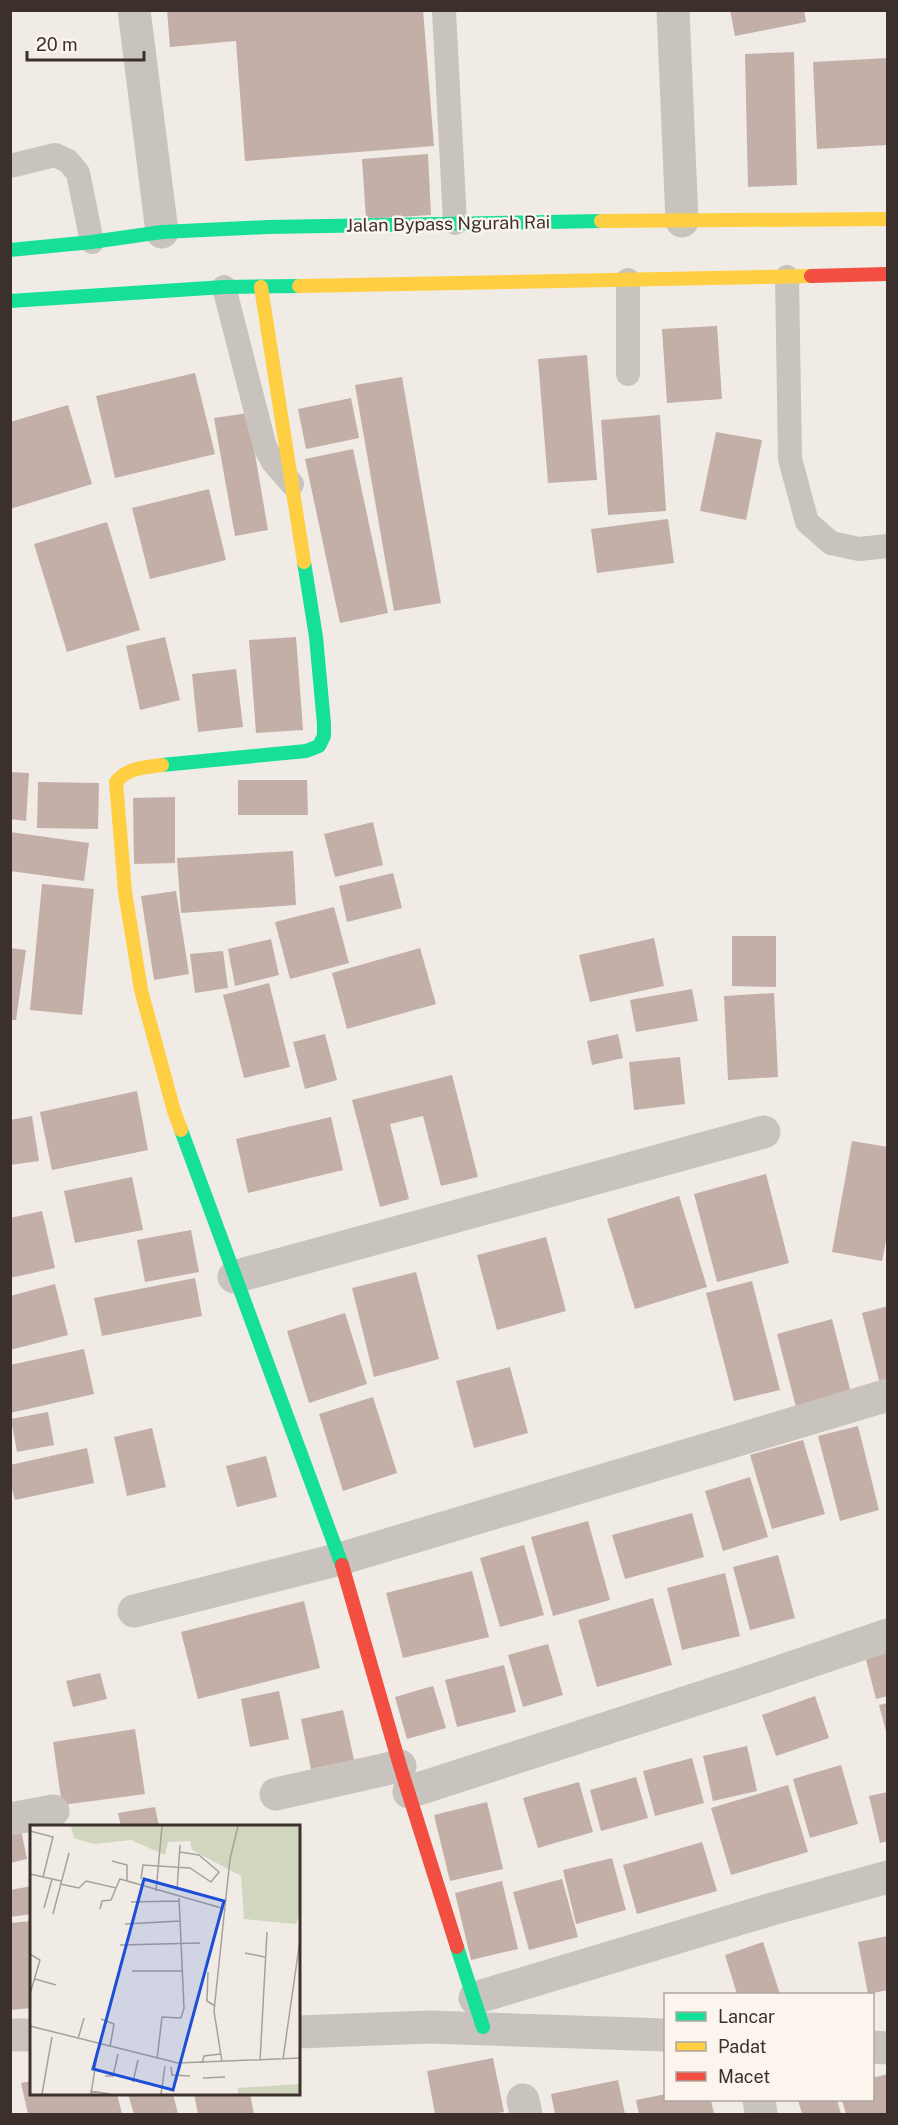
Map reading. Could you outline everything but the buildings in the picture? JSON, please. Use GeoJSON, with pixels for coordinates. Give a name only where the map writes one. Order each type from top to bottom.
{"type":"FeatureCollection","features":[{"type":"Feature","properties":{"kind":"main road","name":"Jalan Bypass Ngurah Rai"},"geometry":{"type":"LineString","coordinates":[[10,250],[162,232],[455,224],[888,219]]}},
{"type":"Feature","properties":{"kind":"main road"},"geometry":{"type":"LineString","coordinates":[[10,301],[224,286],[888,274]]}},
{"type":"Feature","properties":{"kind":"main road"},"geometry":{"type":"LineString","coordinates":[[261,287],[316,637],[324,724],[322,742],[319,746],[306,751],[142,767],[122,774],[116,782],[125,892],[141,990],[174,1111],[340,1559],[405,1779],[479,2013]]}},
{"type":"Feature","properties":{"kind":"street"},"geometry":{"type":"LineString","coordinates":[[134,10],[162,232]]}},
{"type":"Feature","properties":{"kind":"street"},"geometry":{"type":"LineString","coordinates":[[674,10],[682,221]]}},
{"type":"Feature","properties":{"kind":"street"},"geometry":{"type":"LineString","coordinates":[[234,1277],[764,1132]]}},
{"type":"Feature","properties":{"kind":"street"},"geometry":{"type":"LineString","coordinates":[[134,1611],[340,1559],[888,1395]]}},
{"type":"Feature","properties":{"kind":"street"},"geometry":{"type":"LineString","coordinates":[[276,1794],[405,1779],[740,1685],[888,1635]]}},
{"type":"Feature","properties":{"kind":"street"},"geometry":{"type":"LineString","coordinates":[[10,1819],[53,1811]]}},
{"type":"Feature","properties":{"kind":"street"},"geometry":{"type":"LineString","coordinates":[[300,2032],[429,2027],[479,2013],[772,1909],[888,1877]]}},
{"type":"Feature","properties":{"kind":"street"},"geometry":{"type":"LineString","coordinates":[[479,2013],[664,2035]]}},
{"type":"Feature","properties":{"kind":"street"},"geometry":{"type":"LineString","coordinates":[[10,2036],[30,2035]]}},
{"type":"Feature","properties":{"kind":"lane"},"geometry":{"type":"LineString","coordinates":[[444,10],[455,224]]}},
{"type":"Feature","properties":{"kind":"lane"},"geometry":{"type":"LineString","coordinates":[[10,166],[55,155],[68,161],[78,173],[92,242]]}},
{"type":"Feature","properties":{"kind":"lane"},"geometry":{"type":"LineString","coordinates":[[787,277],[790,459],[807,522],[831,543],[860,549],[888,546]]}},
{"type":"Feature","properties":{"kind":"lane"},"geometry":{"type":"LineString","coordinates":[[628,280],[628,374]]}},
{"type":"Feature","properties":{"kind":"lane"},"geometry":{"type":"LineString","coordinates":[[224,286],[265,447],[273,462],[292,484]]}},
{"type":"Feature","properties":{"kind":"traffic: fast"},"geometry":{"type":"LineString","coordinates":[[10,250],[162,232],[268,227],[601,221]]}},
{"type":"Feature","properties":{"kind":"traffic: fast"},"geometry":{"type":"LineString","coordinates":[[10,301],[224,287],[299,286]]}},
{"type":"Feature","properties":{"kind":"traffic: fast"},"geometry":{"type":"LineString","coordinates":[[162,765],[306,751],[319,746],[324,736],[324,724],[316,637],[304,562]]}},
{"type":"Feature","properties":{"kind":"traffic: fast"},"geometry":{"type":"LineString","coordinates":[[181,1130],[342,1565]]}},
{"type":"Feature","properties":{"kind":"traffic: fast"},"geometry":{"type":"LineString","coordinates":[[457,1947],[483,2027]]}},
{"type":"Feature","properties":{"kind":"traffic: slow"},"geometry":{"type":"LineString","coordinates":[[601,221],[888,219]]}},
{"type":"Feature","properties":{"kind":"traffic: slow"},"geometry":{"type":"LineString","coordinates":[[299,286],[811,276]]}},
{"type":"Feature","properties":{"kind":"traffic: slow"},"geometry":{"type":"LineString","coordinates":[[261,287],[304,562]]}},
{"type":"Feature","properties":{"kind":"traffic: slow"},"geometry":{"type":"LineString","coordinates":[[162,765],[131,771],[116,782],[125,892],[141,990],[181,1130]]}},
{"type":"Feature","properties":{"kind":"traffic: jam"},"geometry":{"type":"LineString","coordinates":[[811,276],[888,274]]}},
{"type":"Feature","properties":{"kind":"traffic: jam"},"geometry":{"type":"LineString","coordinates":[[342,1565],[400,1766],[457,1947]]}}]}
